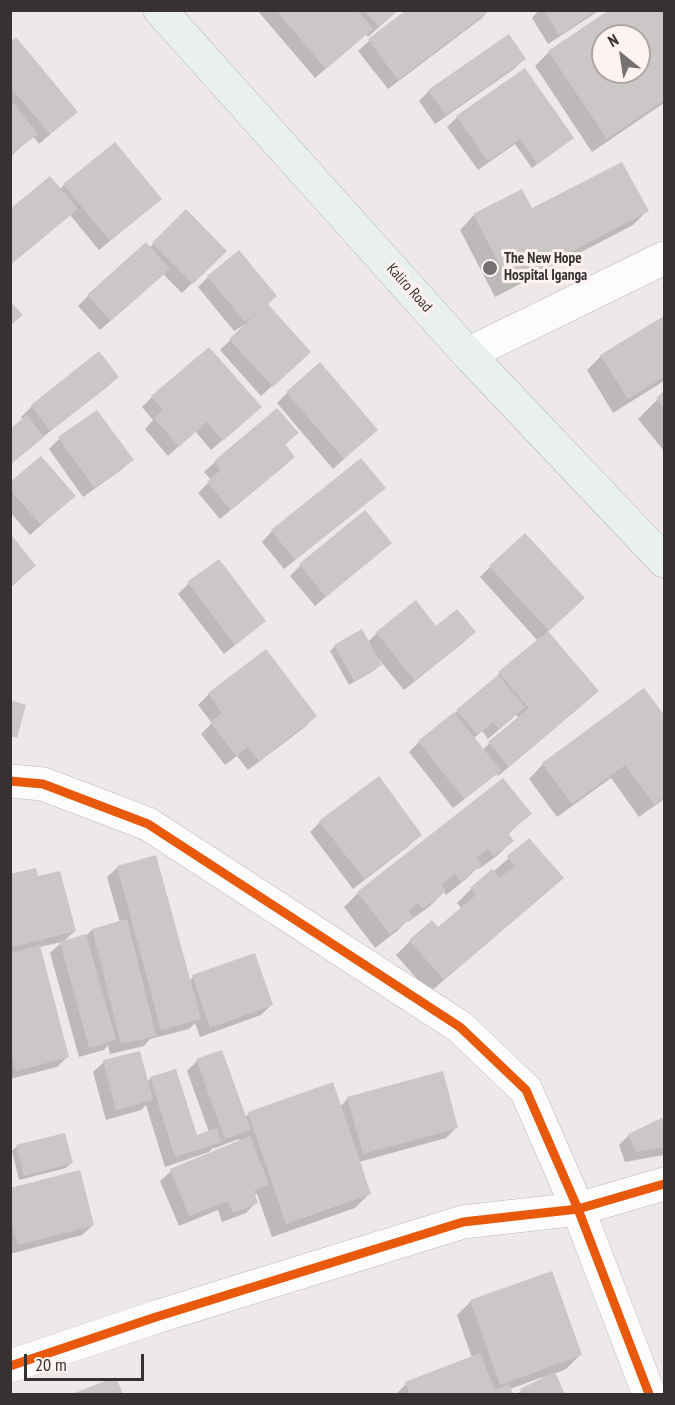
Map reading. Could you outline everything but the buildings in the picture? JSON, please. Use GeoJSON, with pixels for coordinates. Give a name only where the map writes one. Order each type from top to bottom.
{"type":"FeatureCollection","features":[{"type":"Feature","properties":{"kind":"main road","name":"Kaliro Road"},"geometry":{"type":"LineString","coordinates":[[160,10],[468,354],[664,561]]}},
{"type":"Feature","properties":{"kind":"street"},"geometry":{"type":"LineString","coordinates":[[468,354],[664,258]]}},
{"type":"Feature","properties":{"kind":"street"},"geometry":{"type":"LineString","coordinates":[[10,781],[43,784],[148,824],[460,1027],[526,1090],[578,1209],[649,1395]]}},
{"type":"Feature","properties":{"kind":"street"},"geometry":{"type":"LineString","coordinates":[[10,1366],[156,1317],[463,1222],[578,1209],[664,1184]]}},
{"type":"Feature","properties":{"kind":"cycle path"},"geometry":{"type":"LineString","coordinates":[[10,781],[43,784],[148,824],[460,1027],[526,1090],[578,1209],[649,1394]]}},
{"type":"Feature","properties":{"kind":"cycle path"},"geometry":{"type":"LineString","coordinates":[[10,1366],[156,1317],[463,1222],[578,1209],[664,1184]]}},
{"type":"Feature","properties":{"kind":"place","name":"The New Hope Hospital Iganga"},"geometry":{"type":"Point","coordinates":[490,268]}}]}
